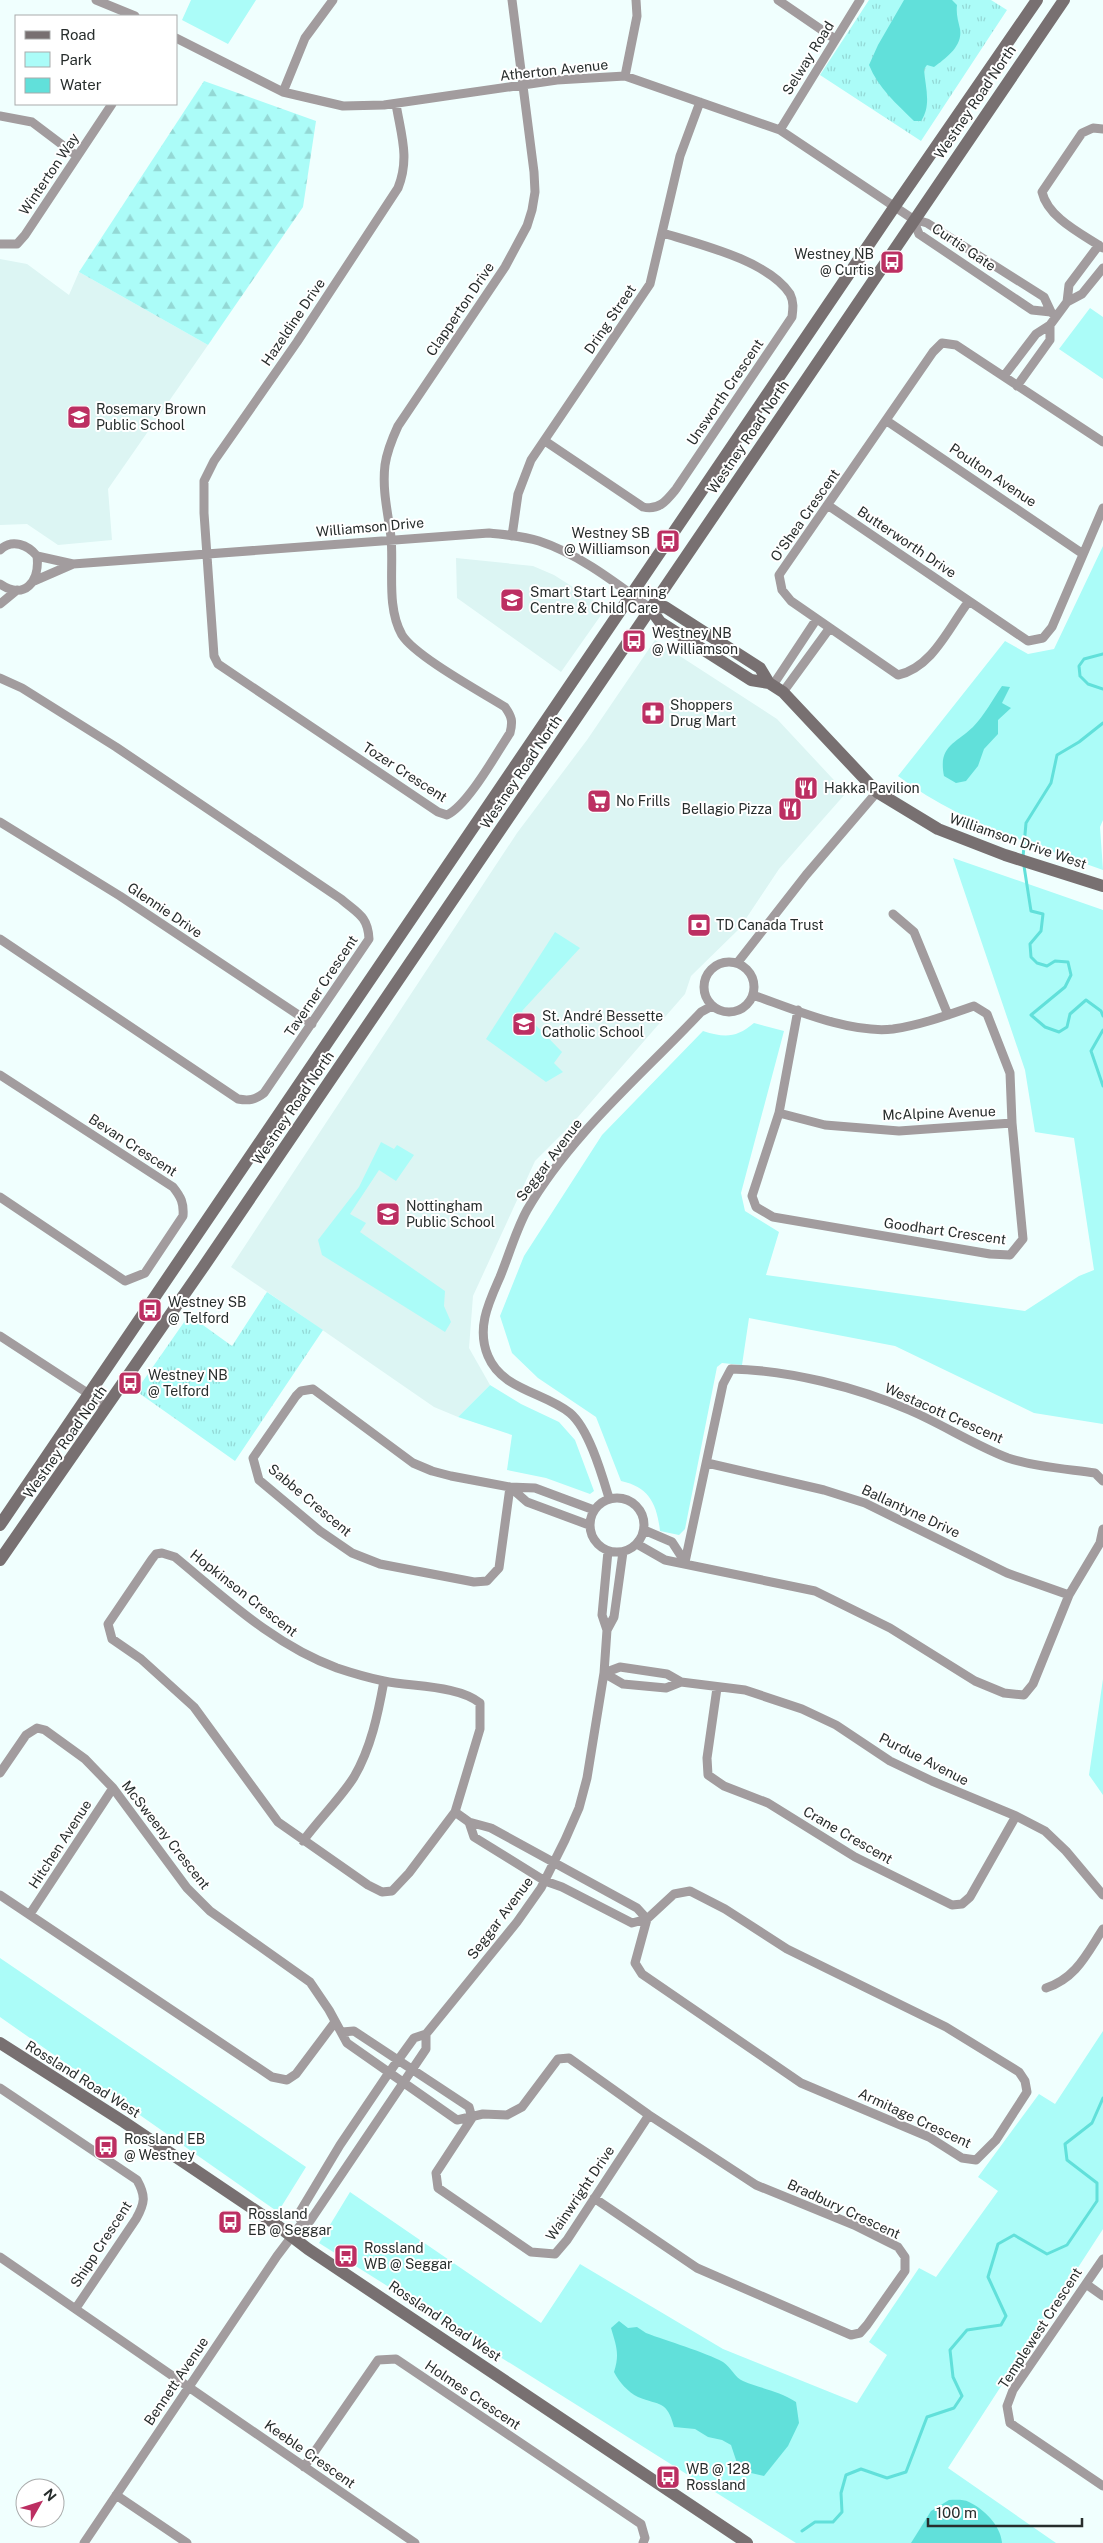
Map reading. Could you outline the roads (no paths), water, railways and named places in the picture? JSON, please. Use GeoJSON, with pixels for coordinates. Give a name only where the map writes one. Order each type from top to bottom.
{"type":"FeatureCollection","features":[{"type":"Feature","properties":{"kind":"main road","name":"Westney Road North"},"geometry":{"type":"LineString","coordinates":[[0,1525],[633,595],[895,206],[1037,0]]}},
{"type":"Feature","properties":{"kind":"main road","name":"Westney Road North"},"geometry":{"type":"LineString","coordinates":[[0,1560],[106,1408],[913,219],[1064,0]]}},
{"type":"Feature","properties":{"kind":"main road"},"geometry":{"type":"LineString","coordinates":[[650,608],[660,622],[751,680],[775,687]]}},
{"type":"Feature","properties":{"kind":"main road","name":"Williamson Drive West"},"geometry":{"type":"LineString","coordinates":[[775,687],[877,792],[938,829],[1005,855],[1103,886]]}},
{"type":"Feature","properties":{"kind":"main road","name":"Rossland Road West"},"geometry":{"type":"LineString","coordinates":[[0,2043],[124,2122],[747,2543]]}},
{"type":"Feature","properties":{"kind":"street"},"geometry":{"type":"LineString","coordinates":[[96,0],[133,15]]}},
{"type":"Feature","properties":{"kind":"street"},"geometry":{"type":"LineString","coordinates":[[283,92],[305,38],[332,0]]}},
{"type":"Feature","properties":{"kind":"street","name":"Clapperton Drive"},"geometry":{"type":"LineString","coordinates":[[391,540],[384,485],[385,464],[395,432],[505,267],[527,226],[532,210],[535,192],[534,172],[512,0]]}},
{"type":"Feature","properties":{"kind":"street"},"geometry":{"type":"LineString","coordinates":[[625,76],[637,16],[636,0]]}},
{"type":"Feature","properties":{"kind":"street"},"geometry":{"type":"LineString","coordinates":[[778,0],[835,39]]}},
{"type":"Feature","properties":{"kind":"street","name":"Selway Road"},"geometry":{"type":"LineString","coordinates":[[780,130],[860,0]]}},
{"type":"Feature","properties":{"kind":"street","name":"Atherton Avenue"},"geometry":{"type":"LineString","coordinates":[[178,39],[283,92],[343,106],[396,104],[557,80],[625,76],[780,130],[913,219]]}},
{"type":"Feature","properties":{"kind":"street","name":"Dring Street"},"geometry":{"type":"LineString","coordinates":[[512,536],[521,482],[531,460],[650,284],[680,156],[700,102]]}},
{"type":"Feature","properties":{"kind":"street","name":"Hazeldine Drive"},"geometry":{"type":"LineString","coordinates":[[208,555],[204,481],[214,461],[297,342],[398,188],[404,172],[405,157],[396,104]]}},
{"type":"Feature","properties":{"kind":"street","name":"Winterton Way"},"geometry":{"type":"LineString","coordinates":[[0,244],[17,244],[111,105]]}},
{"type":"Feature","properties":{"kind":"street"},"geometry":{"type":"LineString","coordinates":[[0,116],[32,122],[77,156]]}},
{"type":"Feature","properties":{"kind":"street"},"geometry":{"type":"LineString","coordinates":[[1067,302],[1069,285],[1101,247],[1053,213],[1044,202],[1042,192],[1082,133],[1093,128],[1103,129]]}},
{"type":"Feature","properties":{"kind":"street","name":"Curtis Gate"},"geometry":{"type":"LineString","coordinates":[[913,219],[919,234],[1032,310],[1053,315]]}},
{"type":"Feature","properties":{"kind":"street","name":"Curtis Gate"},"geometry":{"type":"LineString","coordinates":[[913,219],[927,222],[1044,297],[1053,315]]}},
{"type":"Feature","properties":{"kind":"street","name":"Unsworth Crescent"},"geometry":{"type":"LineString","coordinates":[[545,441],[643,508],[651,509],[662,505],[676,489],[792,317],[794,304],[790,295],[781,284],[751,263],[712,248],[663,233]]}},
{"type":"Feature","properties":{"kind":"street"},"geometry":{"type":"LineString","coordinates":[[1017,386],[1050,340],[1050,325],[1053,315],[1067,302],[1082,294],[1103,268]]}},
{"type":"Feature","properties":{"kind":"street"},"geometry":{"type":"LineString","coordinates":[[1004,376],[1036,334],[1050,325]]}},
{"type":"Feature","properties":{"kind":"street","name":"O'Shea Crescent"},"geometry":{"type":"LineString","coordinates":[[969,601],[926,662],[911,672],[898,676],[791,601],[782,590],[779,575],[933,352],[942,343],[956,345],[1103,442]]}},
{"type":"Feature","properties":{"kind":"street","name":"Poulton Avenue"},"geometry":{"type":"LineString","coordinates":[[887,420],[1083,554]]}},
{"type":"Feature","properties":{"kind":"street","name":"Butterworth Drive"},"geometry":{"type":"LineString","coordinates":[[828,506],[969,601]]}},
{"type":"Feature","properties":{"kind":"street"},"geometry":{"type":"LineString","coordinates":[[969,601],[1028,641],[1043,638],[1052,627],[1103,508]]}},
{"type":"Feature","properties":{"kind":"street","name":"Williamson Drive"},"geometry":{"type":"LineString","coordinates":[[1,548],[13,543],[23,544],[37,556],[73,564],[208,555],[470,533],[512,536],[537,541],[579,560],[650,608]]}},
{"type":"Feature","properties":{"kind":"street","name":"Tozer Crescent"},"geometry":{"type":"LineString","coordinates":[[208,555],[214,656],[218,664],[438,812],[447,815],[456,810],[510,733],[513,723],[512,716],[505,707],[422,654],[403,635],[397,623],[393,605],[391,540]]}},
{"type":"Feature","properties":{"kind":"street"},"geometry":{"type":"LineString","coordinates":[[34,581],[39,571],[37,556]]}},
{"type":"Feature","properties":{"kind":"street","name":"Williamson Drive"},"geometry":{"type":"LineString","coordinates":[[0,604],[17,590],[27,588],[34,581],[73,564]]}},
{"type":"Feature","properties":{"kind":"street"},"geometry":{"type":"LineString","coordinates":[[0,584],[17,590]]}},
{"type":"Feature","properties":{"kind":"street"},"geometry":{"type":"LineString","coordinates":[[775,687],[816,620]]}},
{"type":"Feature","properties":{"kind":"street"},"geometry":{"type":"LineString","coordinates":[[775,687],[829,629]]}},
{"type":"Feature","properties":{"kind":"street","name":"Taverner Crescent"},"geometry":{"type":"LineString","coordinates":[[0,678],[22,688],[116,746],[241,830],[363,917],[369,926],[369,939],[264,1093],[256,1100],[238,1099],[0,939]]}},
{"type":"Feature","properties":{"kind":"street"},"geometry":{"type":"LineString","coordinates":[[738,962],[806,875],[877,792]]}},
{"type":"Feature","properties":{"kind":"street","name":"Glennie Drive"},"geometry":{"type":"LineString","coordinates":[[0,822],[120,896],[312,1024]]}},
{"type":"Feature","properties":{"kind":"street"},"geometry":{"type":"LineString","coordinates":[[894,914],[914,932],[948,1015]]}},
{"type":"Feature","properties":{"kind":"street"},"geometry":{"type":"LineString","coordinates":[[722,962],[738,962],[749,972],[753,984],[753,994],[744,1007],[734,1012],[722,1011],[712,1006],[704,992],[706,974],[722,962]]}},
{"type":"Feature","properties":{"kind":"street","name":"Goodhart Crescent"},"geometry":{"type":"LineString","coordinates":[[753,994],[798,1010],[858,1027],[892,1029],[948,1015],[974,1006],[987,1014],[1010,1074],[1012,1123],[1023,1238],[1010,1255],[773,1217],[756,1207],[752,1196],[779,1113],[798,1010]]}},
{"type":"Feature","properties":{"kind":"street","name":"Seggar Avenue"},"geometry":{"type":"LineString","coordinates":[[609,1498],[602,1475],[585,1435],[570,1414],[500,1374],[488,1356],[482,1330],[485,1312],[527,1211],[569,1152],[702,1012],[712,1006]]}},
{"type":"Feature","properties":{"kind":"street","name":"Bevan Crescent"},"geometry":{"type":"LineString","coordinates":[[0,1075],[173,1187],[180,1196],[184,1206],[183,1216],[145,1272],[125,1281],[0,1198]]}},
{"type":"Feature","properties":{"kind":"street","name":"McAlpine Avenue"},"geometry":{"type":"LineString","coordinates":[[779,1113],[825,1125],[899,1131],[1012,1123]]}},
{"type":"Feature","properties":{"kind":"street"},"geometry":{"type":"LineString","coordinates":[[0,1336],[89,1394],[106,1408]]}},
{"type":"Feature","properties":{"kind":"street","name":"Westacott Crescent"},"geometry":{"type":"LineString","coordinates":[[684,1562],[723,1384],[732,1369],[755,1370],[824,1383],[871,1396],[908,1409],[1009,1458],[1095,1473],[1103,1481]]}},
{"type":"Feature","properties":{"kind":"street","name":"Sabbe Crescent"},"geometry":{"type":"LineString","coordinates":[[510,1487],[499,1568],[487,1581],[474,1582],[380,1564],[352,1553],[320,1531],[259,1480],[252,1458],[296,1396],[301,1391],[313,1388],[413,1462],[432,1471],[510,1487],[536,1488],[594,1510]]}},
{"type":"Feature","properties":{"kind":"street","name":"Ballantyne Drive"},"geometry":{"type":"LineString","coordinates":[[707,1463],[824,1490],[865,1503],[1007,1573],[1069,1595]]}},
{"type":"Feature","properties":{"kind":"street","name":"Sabbe Crescent"},"geometry":{"type":"LineString","coordinates":[[510,1487],[527,1502],[589,1526]]}},
{"type":"Feature","properties":{"kind":"street"},"geometry":{"type":"LineString","coordinates":[[609,1498],[627,1500],[635,1504],[641,1512],[644,1530],[637,1544],[623,1552],[608,1551],[594,1541],[589,1526],[594,1510],[609,1498]]}},
{"type":"Feature","properties":{"kind":"street"},"geometry":{"type":"LineString","coordinates":[[637,1544],[665,1560],[684,1562],[698,1568],[782,1583],[815,1592],[890,1628],[975,1681],[1004,1693],[1024,1695],[1033,1684],[1069,1595],[1100,1543],[1103,1529]]}},
{"type":"Feature","properties":{"kind":"street"},"geometry":{"type":"LineString","coordinates":[[644,1530],[672,1542],[684,1562]]}},
{"type":"Feature","properties":{"kind":"street","name":"Seggar Avenue"},"geometry":{"type":"LineString","coordinates":[[302,2223],[298,2215],[340,2145],[398,2059],[414,2038],[426,2034],[517,1922],[545,1881],[579,1808],[587,1778],[604,1673],[607,1630],[602,1615],[608,1551]]}},
{"type":"Feature","properties":{"kind":"street","name":"Seggar Avenue"},"geometry":{"type":"LineString","coordinates":[[607,1630],[614,1617],[623,1552]]}},
{"type":"Feature","properties":{"kind":"street","name":"Hopkinson Crescent"},"geometry":{"type":"LineString","coordinates":[[156,1554],[169,1554],[259,1625],[301,1653],[338,1668],[384,1681],[464,1694],[480,1703],[480,1729],[455,1812],[409,1873],[392,1891],[382,1892],[368,1886],[278,1822],[194,1707],[141,1659],[112,1639],[108,1624],[156,1554]]}},
{"type":"Feature","properties":{"kind":"street","name":"Purdue Avenue"},"geometry":{"type":"LineString","coordinates":[[604,1673],[620,1667],[667,1674],[681,1682],[745,1690],[802,1709],[836,1725],[890,1761],[1016,1816],[1045,1831],[1066,1851],[1103,1895]]}},
{"type":"Feature","properties":{"kind":"street","name":"Purdue Avenue"},"geometry":{"type":"LineString","coordinates":[[604,1673],[624,1684],[666,1688],[681,1682]]}},
{"type":"Feature","properties":{"kind":"street"},"geometry":{"type":"LineString","coordinates":[[303,1841],[353,1778],[364,1757],[372,1734],[384,1681]]}},
{"type":"Feature","properties":{"kind":"street","name":"Crane Crescent"},"geometry":{"type":"LineString","coordinates":[[717,1688],[707,1758],[708,1776],[724,1786],[768,1803],[855,1857],[952,1906],[962,1904],[970,1897],[1016,1816]]}},
{"type":"Feature","properties":{"kind":"street","name":"McSweeny Crescent"},"geometry":{"type":"LineString","coordinates":[[0,1773],[26,1735],[36,1728],[45,1730],[85,1759],[114,1788],[187,1888],[210,1911],[310,1982],[342,2032],[346,2043],[388,2074]]}},
{"type":"Feature","properties":{"kind":"street","name":"Hitchen Avenue"},"geometry":{"type":"LineString","coordinates":[[30,1914],[114,1788]]}},
{"type":"Feature","properties":{"kind":"street"},"geometry":{"type":"LineString","coordinates":[[455,1812],[469,1822],[491,1828],[637,1908],[647,1919],[632,1923],[562,1887],[545,1881],[474,1836],[469,1822]]}},
{"type":"Feature","properties":{"kind":"street","name":"Armitage Crescent"},"geometry":{"type":"LineString","coordinates":[[690,1890],[725,1908],[788,1949],[946,2027],[1019,2072],[1025,2081],[1027,2092],[987,2151],[976,2160],[962,2158],[929,2137],[801,2083],[642,1974],[635,1963],[647,1919],[674,1894],[690,1890]]}},
{"type":"Feature","properties":{"kind":"street"},"geometry":{"type":"LineString","coordinates":[[0,1895],[272,2077],[288,2080],[296,2074],[335,2022]]}},
{"type":"Feature","properties":{"kind":"street"},"geometry":{"type":"LineString","coordinates":[[1046,1988],[1063,1982],[1080,1965],[1103,1929]]}},
{"type":"Feature","properties":{"kind":"street"},"geometry":{"type":"LineString","coordinates":[[342,2032],[354,2031],[413,2068],[469,2107],[472,2118]]}},
{"type":"Feature","properties":{"kind":"street","name":"Seggar Avenue"},"geometry":{"type":"LineString","coordinates":[[292,2236],[302,2223],[310,2221],[426,2049],[426,2034]]}},
{"type":"Feature","properties":{"kind":"street","name":"Bradbury Crescent"},"geometry":{"type":"LineString","coordinates":[[388,2074],[404,2082],[457,2120],[484,2114],[507,2114],[522,2107],[558,2059],[569,2058],[649,2115],[756,2185],[854,2225],[898,2247],[905,2256],[905,2271],[867,2325],[860,2333],[851,2335],[697,2268],[594,2198]]}},
{"type":"Feature","properties":{"kind":"street","name":"Shipp Crescent"},"geometry":{"type":"LineString","coordinates":[[0,2088],[137,2180],[145,2194],[144,2205],[140,2212],[76,2308]]}},
{"type":"Feature","properties":{"kind":"street","name":"Wainwright Drive"},"geometry":{"type":"LineString","coordinates":[[472,2118],[436,2172],[438,2188],[532,2252],[555,2254],[567,2240],[649,2115]]}},
{"type":"Feature","properties":{"kind":"street","name":"Bennett Avenue"},"geometry":{"type":"LineString","coordinates":[[84,2543],[292,2236]]}},
{"type":"Feature","properties":{"kind":"street","name":"Keeble Crescent"},"geometry":{"type":"LineString","coordinates":[[0,2258],[76,2308],[416,2543]]}},
{"type":"Feature","properties":{"kind":"street","name":"Templewest Crescent"},"geometry":{"type":"LineString","coordinates":[[1103,2259],[1013,2390],[1007,2406],[1010,2423],[1103,2486]]}},
{"type":"Feature","properties":{"kind":"street"},"geometry":{"type":"LineString","coordinates":[[1086,2284],[1103,2296]]}},
{"type":"Feature","properties":{"kind":"street","name":"Holmes Crescent"},"geometry":{"type":"LineString","coordinates":[[304,2466],[378,2360],[396,2359],[641,2524],[645,2538],[643,2543]]}},
{"type":"Feature","properties":{"kind":"street"},"geometry":{"type":"LineString","coordinates":[[116,2495],[187,2543]]}},
{"type":"Feature","properties":{"kind":"water"},"geometry":{"type":"Polygon","coordinates":[[[904,0],[952,0],[957,5],[960,29],[959,41],[948,56],[934,67],[927,65],[924,69],[927,102],[921,121],[914,121],[888,95],[877,81],[869,65],[878,45],[904,0]]]}},
{"type":"Feature","properties":{"kind":"water"},"geometry":{"type":"Polygon","coordinates":[[[1002,686],[1010,687],[1002,703],[1011,708],[998,720],[998,734],[984,749],[978,766],[966,781],[956,783],[944,776],[943,758],[949,747],[977,723],[1002,686]]]}},
{"type":"Feature","properties":{"kind":"water"},"geometry":{"type":"Polygon","coordinates":[[[619,2321],[628,2328],[637,2327],[646,2333],[715,2358],[726,2364],[740,2380],[783,2395],[796,2402],[799,2423],[788,2446],[764,2476],[751,2473],[737,2463],[731,2445],[722,2440],[708,2437],[695,2429],[674,2427],[669,2412],[662,2405],[638,2397],[624,2386],[614,2372],[617,2355],[611,2328],[619,2321]]]}},
{"type":"Feature","properties":{"kind":"water"},"geometry":{"type":"Polygon","coordinates":[[[949,2500],[967,2501],[980,2509],[999,2530],[1002,2543],[911,2543],[931,2511],[949,2500]]]}},
{"type":"Feature","properties":{"kind":"waterway"},"geometry":{"type":"LineString","coordinates":[[1103,654],[1084,659],[1079,666],[1080,676],[1088,684],[1103,689]]}},
{"type":"Feature","properties":{"kind":"waterway"},"geometry":{"type":"LineString","coordinates":[[1023,857],[1026,823],[1051,783],[1057,755],[1079,742],[1103,723]]}},
{"type":"Feature","properties":{"kind":"waterway"},"geometry":{"type":"LineString","coordinates":[[1024,866],[1031,911],[1043,914],[1041,931],[1030,944],[1031,957],[1037,963],[1047,966],[1055,961],[1068,962],[1071,975],[1065,987],[1031,1015],[1045,1027],[1059,1032],[1067,1027],[1070,1014],[1086,1000],[1101,1011],[1103,1016]]}},
{"type":"Feature","properties":{"kind":"waterway"},"geometry":{"type":"LineString","coordinates":[[1103,1030],[1091,1051],[1103,1086]]}},
{"type":"Feature","properties":{"kind":"waterway"},"geometry":{"type":"LineString","coordinates":[[802,2531],[815,2522],[833,2522],[842,2512],[841,2493],[846,2475],[861,2469],[887,2478],[906,2472],[927,2417],[954,2408],[962,2396],[953,2377],[950,2350],[967,2330],[1001,2325],[1006,2316],[988,2277],[998,2244],[1014,2235],[1047,2254],[1067,2245],[1097,2201],[1097,2183],[1067,2160],[1065,2144],[1092,2123],[1103,2098]]}},
{"type":"Feature","properties":{"kind":"place","name":"Westney NB @ Curtis"},"geometry":{"type":"Point","coordinates":[892,262]}},
{"type":"Feature","properties":{"kind":"place","name":"Rosemary Brown Public School"},"geometry":{"type":"Point","coordinates":[79,417]}},
{"type":"Feature","properties":{"kind":"place","name":"Westney SB @ Williamson"},"geometry":{"type":"Point","coordinates":[668,541]}},
{"type":"Feature","properties":{"kind":"place","name":"Smart Start Learning Centre & Child Care"},"geometry":{"type":"Point","coordinates":[512,600]}},
{"type":"Feature","properties":{"kind":"place","name":"Westney NB @ Williamson"},"geometry":{"type":"Point","coordinates":[634,641]}},
{"type":"Feature","properties":{"kind":"place","name":"Shoppers Drug Mart"},"geometry":{"type":"Point","coordinates":[653,713]}},
{"type":"Feature","properties":{"kind":"place","name":"Hakka Pavilion"},"geometry":{"type":"Point","coordinates":[806,788]}},
{"type":"Feature","properties":{"kind":"place","name":"No Frills"},"geometry":{"type":"Point","coordinates":[599,801]}},
{"type":"Feature","properties":{"kind":"place","name":"Bellagio Pizza"},"geometry":{"type":"Point","coordinates":[790,809]}},
{"type":"Feature","properties":{"kind":"place","name":"TD Canada Trust"},"geometry":{"type":"Point","coordinates":[699,925]}},
{"type":"Feature","properties":{"kind":"place","name":"St. André Bessette Catholic School"},"geometry":{"type":"Point","coordinates":[524,1024]}},
{"type":"Feature","properties":{"kind":"place","name":"Nottingham Public School"},"geometry":{"type":"Point","coordinates":[388,1214]}},
{"type":"Feature","properties":{"kind":"place","name":"Westney SB @ Telford"},"geometry":{"type":"Point","coordinates":[150,1310]}},
{"type":"Feature","properties":{"kind":"place","name":"Westney NB @ Telford"},"geometry":{"type":"Point","coordinates":[130,1383]}},
{"type":"Feature","properties":{"kind":"place","name":"Rossland EB @ Westney"},"geometry":{"type":"Point","coordinates":[106,2147]}},
{"type":"Feature","properties":{"kind":"place","name":"Rossland EB @ Seggar"},"geometry":{"type":"Point","coordinates":[230,2222]}},
{"type":"Feature","properties":{"kind":"place","name":"Rossland WB @ Seggar"},"geometry":{"type":"Point","coordinates":[346,2256]}},
{"type":"Feature","properties":{"kind":"place","name":"WB @ 128 Rossland"},"geometry":{"type":"Point","coordinates":[668,2477]}}]}
